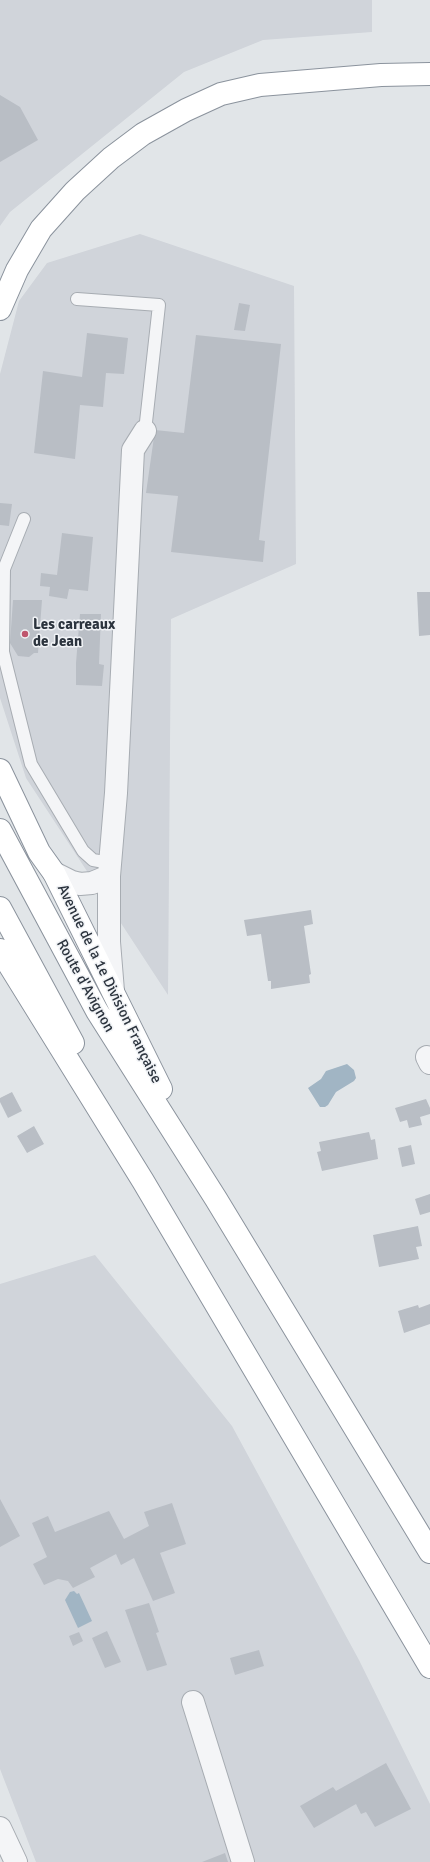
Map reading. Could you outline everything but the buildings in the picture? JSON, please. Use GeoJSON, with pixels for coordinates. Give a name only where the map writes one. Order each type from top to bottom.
{"type":"FeatureCollection","features":[{"type":"Feature","properties":{"kind":"highway"},"geometry":{"type":"LineString","coordinates":[[0,309],[17,270],[41,229],[75,191],[111,158],[143,134],[186,110],[221,94],[260,85],[381,75],[430,74]]}},
{"type":"Feature","properties":{"kind":"highway","name":"Avenue de la 1e Division Française"},"geometry":{"type":"LineString","coordinates":[[0,770],[39,852],[54,874],[216,1199]]}},
{"type":"Feature","properties":{"kind":"highway","name":"Route d'Avignon"},"geometry":{"type":"LineString","coordinates":[[0,830],[97,1011],[216,1199]]}},
{"type":"Feature","properties":{"kind":"highway"},"geometry":{"type":"LineString","coordinates":[[0,908],[75,1048],[143,1181]]}},
{"type":"Feature","properties":{"kind":"highway"},"geometry":{"type":"LineString","coordinates":[[0,950],[143,1181],[430,1667]]}},
{"type":"Feature","properties":{"kind":"highway"},"geometry":{"type":"LineString","coordinates":[[216,1199],[430,1552]]}},
{"type":"Feature","properties":{"kind":"highway"},"geometry":{"type":"LineString","coordinates":[[398,1611],[430,1684]]}},
{"type":"Feature","properties":{"kind":"street"},"geometry":{"type":"LineString","coordinates":[[113,993],[109,942],[109,869],[116,793],[133,450],[145,431]]}},
{"type":"Feature","properties":{"kind":"street"},"geometry":{"type":"LineString","coordinates":[[54,874],[80,884],[92,883],[109,869]]}},
{"type":"Feature","properties":{"kind":"street"},"geometry":{"type":"LineString","coordinates":[[193,1702],[243,1862]]}},
{"type":"Feature","properties":{"kind":"street"},"geometry":{"type":"LineString","coordinates":[[0,1828],[16,1862]]}},
{"type":"Feature","properties":{"kind":"lane"},"geometry":{"type":"LineString","coordinates":[[77,299],[159,305],[145,431]]}},
{"type":"Feature","properties":{"kind":"lane"},"geometry":{"type":"LineString","coordinates":[[24,518],[4,569],[3,652],[31,764],[83,851],[93,860],[109,869]]}},
{"type":"Feature","properties":{"kind":"shaded area"},"geometry":{"type":"Polygon","coordinates":[[[0,0],[372,0],[372,32],[263,40],[184,72],[10,212],[0,226],[0,0]]]}},
{"type":"Feature","properties":{"kind":"shaded area"},"geometry":{"type":"Polygon","coordinates":[[[140,234],[294,286],[296,564],[171,619],[168,995],[26,778],[0,698],[0,374],[19,301],[47,263],[140,234]]]}},
{"type":"Feature","properties":{"kind":"shaded area"},"geometry":{"type":"Polygon","coordinates":[[[95,1255],[232,1426],[359,1660],[430,1804],[430,1862],[36,1862],[0,1769],[0,1284],[95,1255]]]}},
{"type":"Feature","properties":{"kind":"water"},"geometry":{"type":"Polygon","coordinates":[[[347,1064],[354,1070],[356,1078],[354,1081],[336,1092],[328,1105],[325,1107],[320,1107],[308,1088],[321,1079],[326,1071],[347,1064]]]}},
{"type":"Feature","properties":{"kind":"water"},"geometry":{"type":"Polygon","coordinates":[[[74,1591],[77,1594],[79,1593],[92,1621],[78,1628],[65,1600],[70,1592],[74,1591]]]}},
{"type":"Feature","properties":{"kind":"place","name":"Les carreaux de Jean"},"geometry":{"type":"Point","coordinates":[25,634]}}]}
